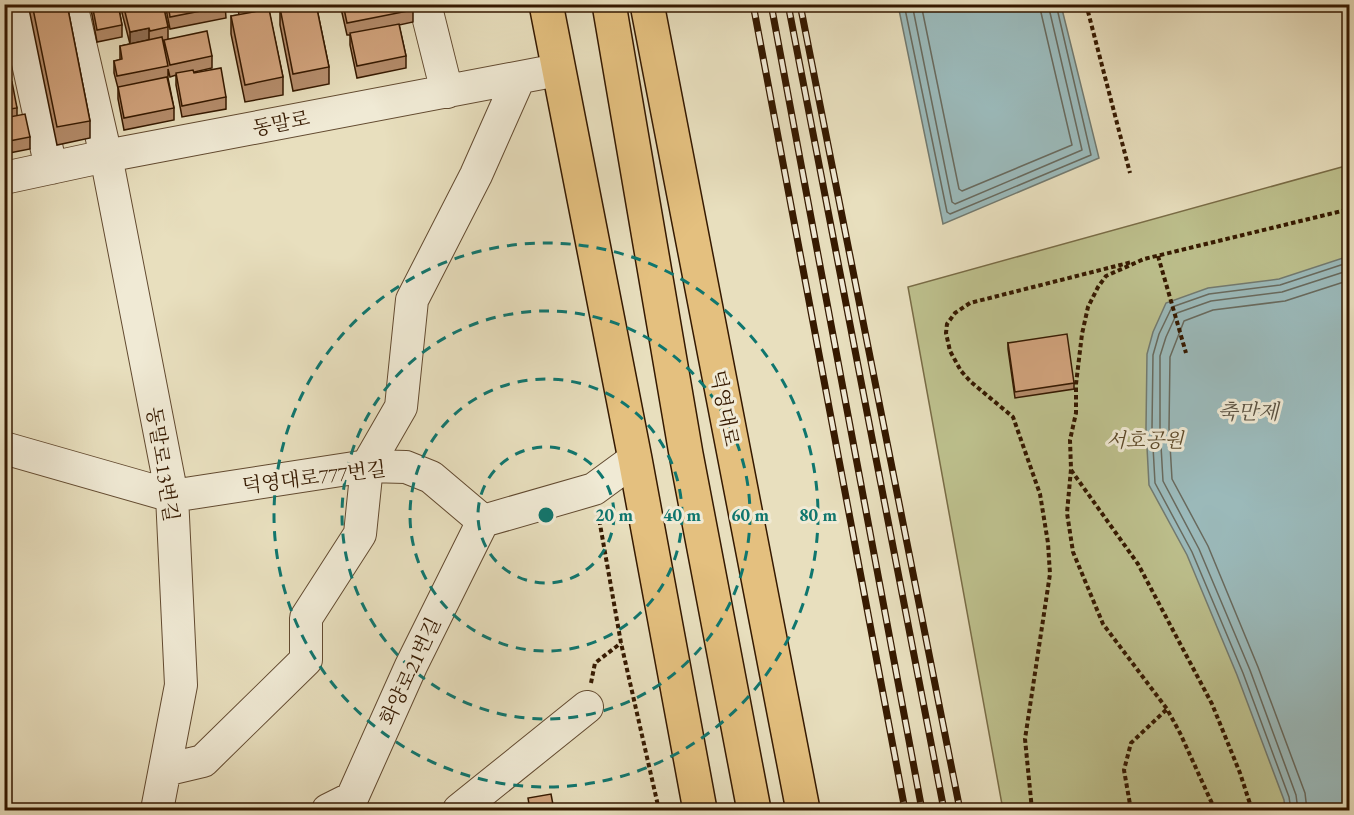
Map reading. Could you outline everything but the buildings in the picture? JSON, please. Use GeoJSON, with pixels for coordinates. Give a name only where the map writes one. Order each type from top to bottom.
{"type":"FeatureCollection","features":[{"type":"Feature","properties":{"kind":"main road"},"geometry":{"type":"LineString","coordinates":[[546,4],[635,459],[700,810]]}},
{"type":"Feature","properties":{"kind":"main road"},"geometry":{"type":"LineString","coordinates":[[609,4],[684,442],[754,810]]}},
{"type":"Feature","properties":{"kind":"main road","name":"덕영대로"},"geometry":{"type":"LineString","coordinates":[[647,4],[803,810]]}},
{"type":"Feature","properties":{"kind":"street"},"geometry":{"type":"LineString","coordinates":[[15,4],[51,168]]}},
{"type":"Feature","properties":{"kind":"street","name":"동말로13번길"},"geometry":{"type":"LineString","coordinates":[[71,4],[106,156],[172,496],[181,685],[157,810]]}},
{"type":"Feature","properties":{"kind":"street"},"geometry":{"type":"LineString","coordinates":[[425,4],[447,92]]}},
{"type":"Feature","properties":{"kind":"street","name":"동말로"},"geometry":{"type":"LineString","coordinates":[[4,178],[106,156],[558,70]]}},
{"type":"Feature","properties":{"kind":"street"},"geometry":{"type":"LineString","coordinates":[[165,770],[203,761],[306,660],[306,618],[360,534],[367,466],[401,407],[412,300],[476,175],[519,78]]}},
{"type":"Feature","properties":{"kind":"street","name":"덕영대로777번길"},"geometry":{"type":"LineString","coordinates":[[4,448],[172,496],[367,466],[406,467],[431,477],[483,521]]}},
{"type":"Feature","properties":{"kind":"street"},"geometry":{"type":"LineString","coordinates":[[483,521],[594,489],[635,459]]}},
{"type":"Feature","properties":{"kind":"street","name":"화양로21번길"},"geometry":{"type":"LineString","coordinates":[[344,806],[483,521]]}},
{"type":"Feature","properties":{"kind":"street"},"geometry":{"type":"LineString","coordinates":[[459,810],[587,707]]}},
{"type":"Feature","properties":{"kind":"path"},"geometry":{"type":"LineString","coordinates":[[1086,4],[1130,173]]}},
{"type":"Feature","properties":{"kind":"path"},"geometry":{"type":"LineString","coordinates":[[1032,810],[1025,738],[1050,574],[1048,543],[1040,494],[1013,417],[961,371],[950,351],[946,333],[947,324],[955,313],[970,303],[1350,209]]}},
{"type":"Feature","properties":{"kind":"path"},"geometry":{"type":"LineString","coordinates":[[1158,256],[1186,353]]}},
{"type":"Feature","properties":{"kind":"path"},"geometry":{"type":"LineString","coordinates":[[1144,259],[1106,276],[1088,307],[1082,334],[1076,384],[1076,413],[1070,440],[1071,469],[1067,513],[1073,552],[1103,624],[1167,709],[1215,810]]}},
{"type":"Feature","properties":{"kind":"path"},"geometry":{"type":"LineString","coordinates":[[1071,469],[1138,564],[1212,704],[1240,773],[1252,810]]}},
{"type":"Feature","properties":{"kind":"path"},"geometry":{"type":"LineString","coordinates":[[594,489],[621,643],[659,810]]}},
{"type":"Feature","properties":{"kind":"path"},"geometry":{"type":"LineString","coordinates":[[587,707],[595,663],[621,643]]}},
{"type":"Feature","properties":{"kind":"path"},"geometry":{"type":"LineString","coordinates":[[1131,810],[1125,770],[1131,743],[1167,709]]}},
{"type":"Feature","properties":{"kind":"green space","name":"서호공원"},"geometry":{"type":"Polygon","coordinates":[[[1349,165],[1349,810],[1003,810],[908,287],[1349,165]]]}},
{"type":"Feature","properties":{"kind":"water"},"geometry":{"type":"Polygon","coordinates":[[[898,5],[1061,5],[1099,158],[943,224],[898,5]]]}},
{"type":"Feature","properties":{"kind":"water","name":"축만제"},"geometry":{"type":"Polygon","coordinates":[[[1349,256],[1349,810],[1285,810],[1284,800],[1237,675],[1187,555],[1149,485],[1146,428],[1147,354],[1153,332],[1166,303],[1208,288],[1279,279],[1349,256]]]}},
{"type":"Feature","properties":{"kind":"railway"},"geometry":{"type":"LineString","coordinates":[[753,4],[905,810]]}},
{"type":"Feature","properties":{"kind":"railway"},"geometry":{"type":"LineString","coordinates":[[771,4],[922,810]]}},
{"type":"Feature","properties":{"kind":"railway"},"geometry":{"type":"LineString","coordinates":[[788,4],[944,810]]}},
{"type":"Feature","properties":{"kind":"railway"},"geometry":{"type":"LineString","coordinates":[[800,4],[960,810]]}}]}
